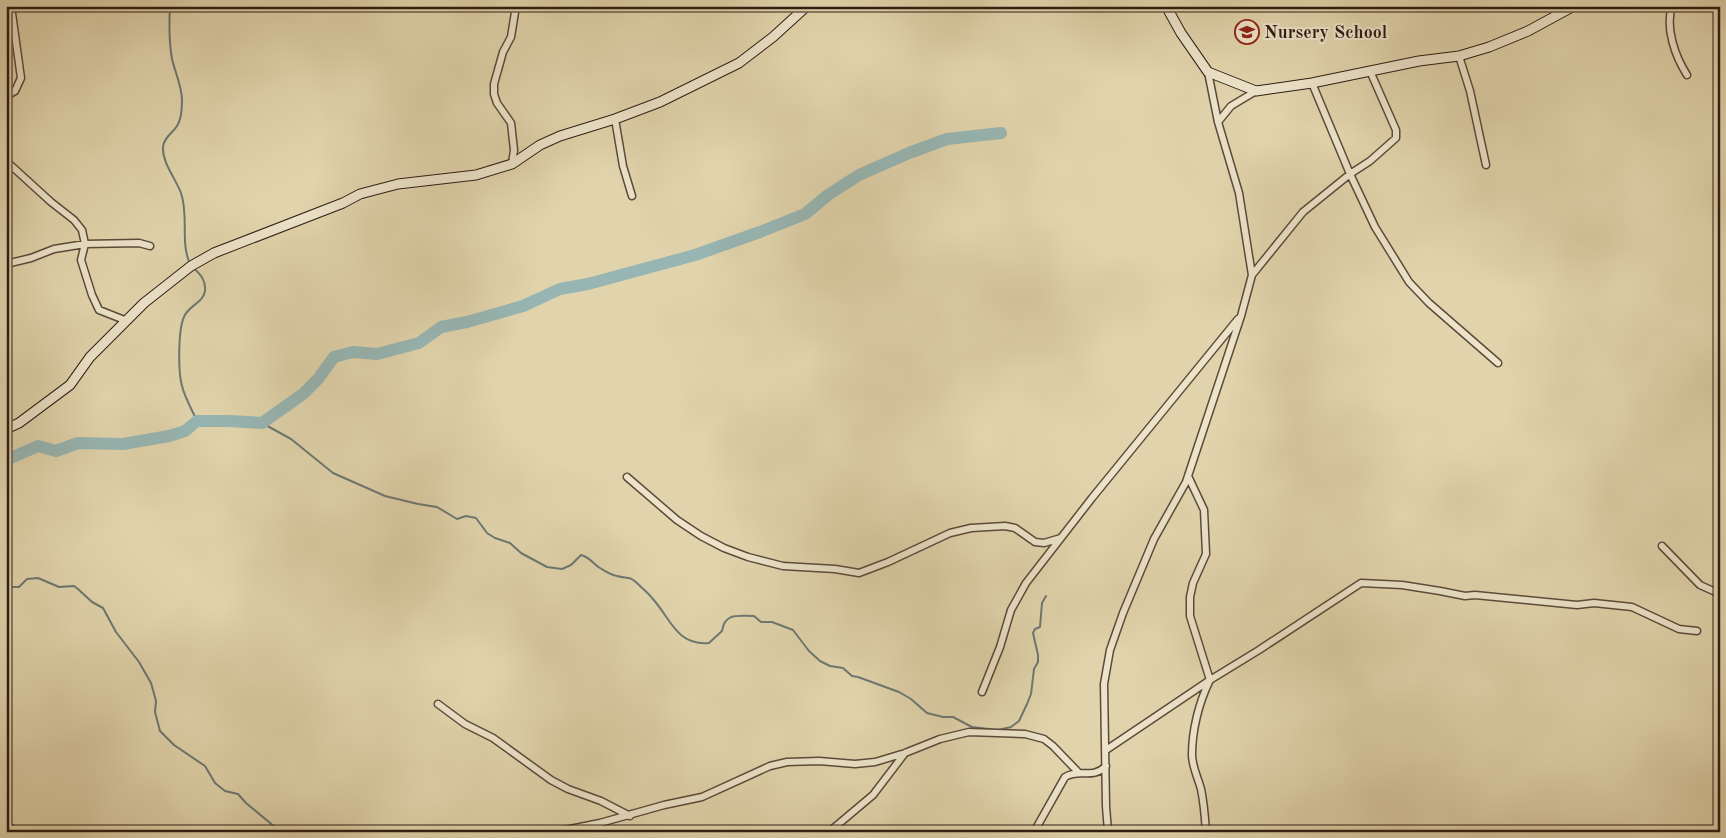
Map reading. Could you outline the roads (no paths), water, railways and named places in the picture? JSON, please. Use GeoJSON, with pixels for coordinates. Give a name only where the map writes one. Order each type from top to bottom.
{"type":"FeatureCollection","features":[{"type":"Feature","properties":{"kind":"street"},"geometry":{"type":"LineString","coordinates":[[6,99],[8,95],[15,92],[21,78],[11,6]]}},
{"type":"Feature","properties":{"kind":"street"},"geometry":{"type":"LineString","coordinates":[[512,164],[514,150],[511,123],[497,103],[494,94],[494,84],[503,52],[511,38],[516,6]]}},
{"type":"Feature","properties":{"kind":"street"},"geometry":{"type":"LineString","coordinates":[[6,429],[19,423],[70,385],[90,357],[144,303],[202,259],[343,203],[360,194],[398,184],[476,174],[512,164],[540,145],[560,136],[615,119],[660,102],[739,63],[773,37],[807,6]]}},
{"type":"Feature","properties":{"kind":"street"},"geometry":{"type":"LineString","coordinates":[[1108,832],[1104,684],[1110,650],[1123,613],[1154,539],[1188,476],[1241,316],[1252,275],[1239,192],[1218,122],[1208,72],[1180,33],[1166,6]]}},
{"type":"Feature","properties":{"kind":"street"},"geometry":{"type":"LineString","coordinates":[[1218,122],[1231,106],[1256,91],[1312,83],[1459,56],[1528,31],[1574,6]]}},
{"type":"Feature","properties":{"kind":"street"},"geometry":{"type":"LineString","coordinates":[[1672,6],[1669,22],[1677,54],[1687,74]]}},
{"type":"Feature","properties":{"kind":"street"},"geometry":{"type":"LineString","coordinates":[[1459,56],[1474,105],[1486,165]]}},
{"type":"Feature","properties":{"kind":"street"},"geometry":{"type":"LineString","coordinates":[[1252,275],[1303,212],[1350,174],[1370,161],[1396,138],[1397,134],[1370,71]]}},
{"type":"Feature","properties":{"kind":"street"},"geometry":{"type":"LineString","coordinates":[[1208,72],[1256,91]]}},
{"type":"Feature","properties":{"kind":"street"},"geometry":{"type":"LineString","coordinates":[[1312,83],[1375,228],[1409,282],[1429,303],[1498,362]]}},
{"type":"Feature","properties":{"kind":"street"},"geometry":{"type":"LineString","coordinates":[[615,119],[632,196]]}},
{"type":"Feature","properties":{"kind":"street"},"geometry":{"type":"LineString","coordinates":[[6,161],[74,220],[82,230],[85,244],[81,260],[92,295],[99,310],[127,321]]}},
{"type":"Feature","properties":{"kind":"street"},"geometry":{"type":"LineString","coordinates":[[6,264],[31,258],[54,249],[85,244],[138,243],[150,246]]}},
{"type":"Feature","properties":{"kind":"street"},"geometry":{"type":"LineString","coordinates":[[982,692],[1000,647],[1011,610],[1026,583],[1092,498],[1241,316]]}},
{"type":"Feature","properties":{"kind":"street"},"geometry":{"type":"LineString","coordinates":[[1188,476],[1204,510],[1206,554],[1193,583],[1190,597],[1190,616],[1210,680],[1205,690],[1194,732],[1192,756],[1200,789],[1206,832]]}},
{"type":"Feature","properties":{"kind":"street"},"geometry":{"type":"LineString","coordinates":[[627,477],[677,520],[701,536],[732,551],[783,566],[835,569],[859,573],[950,533],[971,528],[1005,526],[1015,528],[1022,531],[1035,542],[1044,543],[1061,538]]}},
{"type":"Feature","properties":{"kind":"street"},"geometry":{"type":"LineString","coordinates":[[1662,546],[1700,585],[1720,594]]}},
{"type":"Feature","properties":{"kind":"street"},"geometry":{"type":"LineString","coordinates":[[1106,750],[1210,680],[1361,583],[1402,585],[1464,596],[1475,595],[1577,605],[1594,603],[1632,607],[1679,629],[1697,631]]}},
{"type":"Feature","properties":{"kind":"street"},"geometry":{"type":"LineString","coordinates":[[438,704],[465,724],[493,738],[551,780],[568,789],[601,801],[630,816]]}},
{"type":"Feature","properties":{"kind":"street"},"geometry":{"type":"LineString","coordinates":[[555,832],[630,816],[664,805],[702,797],[770,766],[819,760],[855,764],[875,762],[905,753],[940,739],[969,732],[1025,734],[1044,740],[1053,746],[1079,773]]}},
{"type":"Feature","properties":{"kind":"street"},"geometry":{"type":"LineString","coordinates":[[829,832],[874,795],[905,753]]}},
{"type":"Feature","properties":{"kind":"street"},"geometry":{"type":"LineString","coordinates":[[1034,832],[1061,782],[1071,774],[1093,774],[1100,772],[1106,766]]}},
{"type":"Feature","properties":{"kind":"street"},"geometry":{"type":"LineString","coordinates":[[6,825],[16,832]]}},
{"type":"Feature","properties":{"kind":"waterway"},"geometry":{"type":"LineString","coordinates":[[170,6],[169,33],[171,53],[181,90],[182,106],[179,123],[165,141],[163,153],[181,193],[187,256],[190,264]]}},
{"type":"Feature","properties":{"kind":"waterway"},"geometry":{"type":"LineString","coordinates":[[6,460],[38,446],[56,451],[78,443],[123,444],[169,436],[185,431],[197,421],[262,423],[303,394],[318,379],[334,357],[353,352],[377,354],[419,343],[441,327],[467,322],[523,306],[560,289],[588,284],[695,255],[805,214],[828,195],[859,175],[909,153],[947,139],[1001,133]]}},
{"type":"Feature","properties":{"kind":"waterway"},"geometry":{"type":"LineString","coordinates":[[193,268],[202,278],[205,284],[205,291],[201,299],[184,317],[179,361],[183,390],[197,421]]}},
{"type":"Feature","properties":{"kind":"waterway"},"geometry":{"type":"LineString","coordinates":[[262,423],[291,439],[333,473],[385,496],[437,507],[457,519],[466,516],[476,518],[487,533],[510,543],[521,553],[547,567],[562,569],[571,565],[581,555],[587,557],[610,574],[632,579],[650,596],[675,629],[689,640],[698,643],[709,643],[722,631],[729,618],[734,616],[754,616],[761,622],[772,622],[793,630],[809,651],[820,661],[830,666],[843,668],[852,676],[899,692],[911,699],[927,713],[943,717],[953,717],[972,727],[998,730],[1011,727],[1019,721],[1031,694],[1034,669],[1038,662],[1033,633],[1035,629],[1040,627],[1042,603],[1046,596]]}},
{"type":"Feature","properties":{"kind":"waterway"},"geometry":{"type":"LineString","coordinates":[[6,584],[9,587],[19,587],[27,579],[38,578],[59,587],[74,586],[92,602],[103,608],[116,632],[139,662],[151,683],[156,701],[155,712],[160,731],[174,745],[205,766],[215,783],[225,791],[238,794],[281,832]]}},
{"type":"Feature","properties":{"kind":"place","name":"Nursery School"},"geometry":{"type":"Point","coordinates":[1247,32]}}]}
